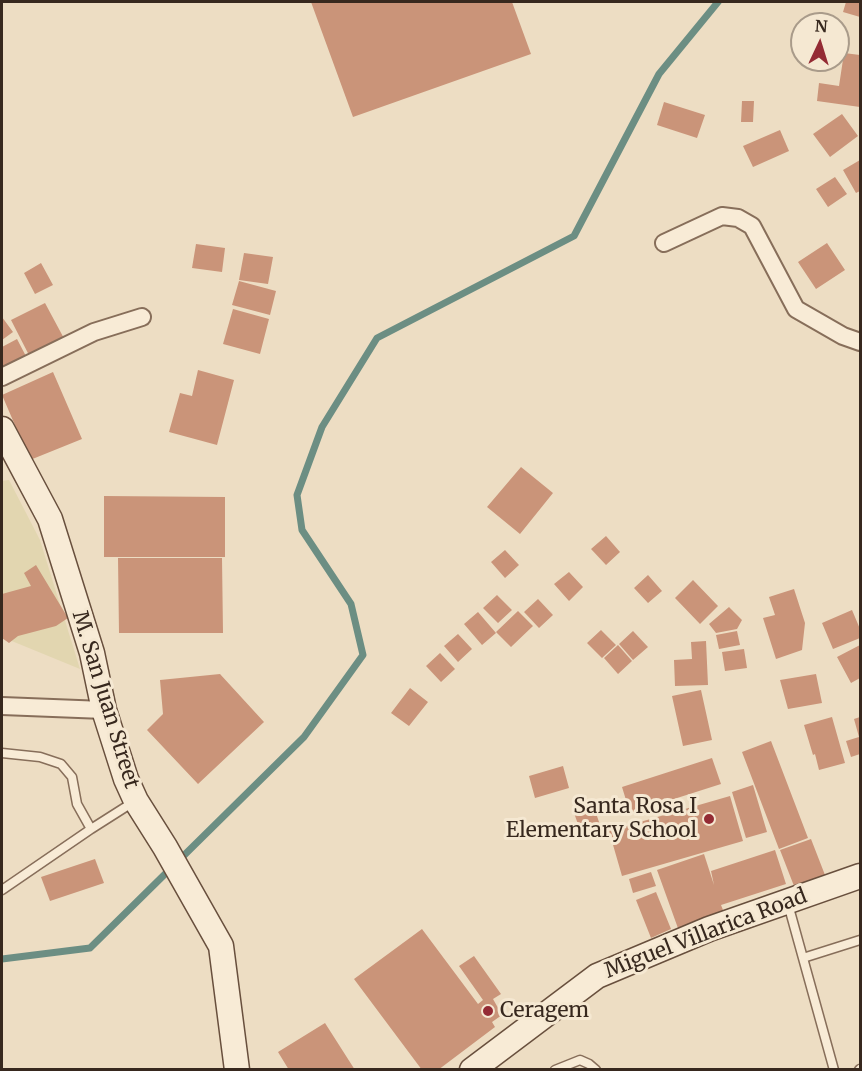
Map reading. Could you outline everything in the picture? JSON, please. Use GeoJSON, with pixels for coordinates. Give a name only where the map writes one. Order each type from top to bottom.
{"type":"FeatureCollection","features":[{"type":"Feature","properties":{"kind":"street"},"geometry":{"type":"LineString","coordinates":[[664,243],[722,216],[738,218],[752,226],[796,309],[843,336],[861,342]]}},
{"type":"Feature","properties":{"kind":"street"},"geometry":{"type":"LineString","coordinates":[[2,377],[94,332],[142,317]]}},
{"type":"Feature","properties":{"kind":"street","name":"M. San Juan Street"},"geometry":{"type":"LineString","coordinates":[[2,429],[50,519],[92,653],[104,710],[126,779],[136,801],[221,946],[237,1070]]}},
{"type":"Feature","properties":{"kind":"street"},"geometry":{"type":"LineString","coordinates":[[2,706],[104,710]]}},
{"type":"Feature","properties":{"kind":"street","name":"Miguel Villarica Road"},"geometry":{"type":"LineString","coordinates":[[474,1069],[597,976],[709,929],[861,876]]}},
{"type":"Feature","properties":{"kind":"lane"},"geometry":{"type":"LineString","coordinates":[[2,753],[40,757],[61,764],[72,777],[77,804],[91,829]]}},
{"type":"Feature","properties":{"kind":"lane"},"geometry":{"type":"LineString","coordinates":[[2,890],[136,801]]}},
{"type":"Feature","properties":{"kind":"lane"},"geometry":{"type":"LineString","coordinates":[[787,901],[834,1070]]}},
{"type":"Feature","properties":{"kind":"lane"},"geometry":{"type":"LineString","coordinates":[[803,958],[861,940]]}},
{"type":"Feature","properties":{"kind":"lane"},"geometry":{"type":"LineString","coordinates":[[555,1070],[580,1060],[596,1070]]}},
{"type":"Feature","properties":{"kind":"shaded area"},"geometry":{"type":"Polygon","coordinates":[[[9,480],[40,540],[80,669],[2,637],[2,481],[9,480]]]}},
{"type":"Feature","properties":{"kind":"building"},"geometry":{"type":"Polygon","coordinates":[[[311,2],[512,2],[531,54],[353,117],[311,2]]]}},
{"type":"Feature","properties":{"kind":"building"},"geometry":{"type":"Polygon","coordinates":[[[846,2],[860,2],[860,17],[850,14],[850,12],[843,12],[846,2]]]}},
{"type":"Feature","properties":{"kind":"building"},"geometry":{"type":"Polygon","coordinates":[[[850,54],[860,55],[860,107],[817,101],[819,83],[839,86],[841,72],[850,72],[850,54]]]}},
{"type":"Feature","properties":{"kind":"building"},"geometry":{"type":"Polygon","coordinates":[[[742,101],[754,101],[753,122],[741,122],[742,101]]]}},
{"type":"Feature","properties":{"kind":"building"},"geometry":{"type":"Polygon","coordinates":[[[664,102],[705,115],[697,138],[657,125],[664,102]]]}},
{"type":"Feature","properties":{"kind":"building"},"geometry":{"type":"Polygon","coordinates":[[[842,114],[858,136],[830,157],[813,134],[842,114]]]}},
{"type":"Feature","properties":{"kind":"building"},"geometry":{"type":"Polygon","coordinates":[[[780,130],[789,151],[753,167],[743,146],[780,130]]]}},
{"type":"Feature","properties":{"kind":"building"},"geometry":{"type":"Polygon","coordinates":[[[860,160],[860,191],[856,193],[843,170],[860,160]]]}},
{"type":"Feature","properties":{"kind":"building"},"geometry":{"type":"Polygon","coordinates":[[[835,177],[847,194],[828,207],[816,189],[835,177]]]}},
{"type":"Feature","properties":{"kind":"building"},"geometry":{"type":"Polygon","coordinates":[[[827,243],[845,270],[816,289],[798,262],[827,243]]]}},
{"type":"Feature","properties":{"kind":"building"},"geometry":{"type":"Polygon","coordinates":[[[196,244],[225,248],[222,272],[192,268],[196,244]]]}},
{"type":"Feature","properties":{"kind":"building"},"geometry":{"type":"Polygon","coordinates":[[[244,253],[273,257],[268,284],[239,280],[244,253]]]}},
{"type":"Feature","properties":{"kind":"building"},"geometry":{"type":"Polygon","coordinates":[[[41,263],[53,285],[35,294],[24,273],[41,263]]]}},
{"type":"Feature","properties":{"kind":"building"},"geometry":{"type":"Polygon","coordinates":[[[239,281],[276,291],[270,315],[232,305],[239,281]]]}},
{"type":"Feature","properties":{"kind":"building"},"geometry":{"type":"Polygon","coordinates":[[[45,303],[67,344],[32,361],[11,320],[45,303]]]}},
{"type":"Feature","properties":{"kind":"building"},"geometry":{"type":"Polygon","coordinates":[[[233,309],[269,319],[260,354],[223,344],[233,309]]]}},
{"type":"Feature","properties":{"kind":"building"},"geometry":{"type":"Polygon","coordinates":[[[2,317],[13,332],[2,340],[2,317]]]}},
{"type":"Feature","properties":{"kind":"building"},"geometry":{"type":"Polygon","coordinates":[[[17,339],[29,362],[2,376],[2,347],[17,339]]]}},
{"type":"Feature","properties":{"kind":"building"},"geometry":{"type":"Polygon","coordinates":[[[198,370],[234,380],[217,445],[169,432],[180,393],[192,396],[198,370]]]}},
{"type":"Feature","properties":{"kind":"building"},"geometry":{"type":"Polygon","coordinates":[[[53,372],[82,439],[30,460],[2,395],[53,372]]]}},
{"type":"Feature","properties":{"kind":"building"},"geometry":{"type":"Polygon","coordinates":[[[521,467],[553,493],[520,534],[487,507],[521,467]]]}},
{"type":"Feature","properties":{"kind":"building"},"geometry":{"type":"Polygon","coordinates":[[[104,496],[225,497],[225,557],[104,557],[104,496]]]}},
{"type":"Feature","properties":{"kind":"building"},"geometry":{"type":"Polygon","coordinates":[[[606,536],[620,552],[606,565],[591,549],[606,536]]]}},
{"type":"Feature","properties":{"kind":"building"},"geometry":{"type":"Polygon","coordinates":[[[505,550],[519,565],[505,578],[491,562],[505,550]]]}},
{"type":"Feature","properties":{"kind":"building"},"geometry":{"type":"Polygon","coordinates":[[[118,558],[222,558],[223,633],[119,633],[118,558]]]}},
{"type":"Feature","properties":{"kind":"building"},"geometry":{"type":"Polygon","coordinates":[[[36,565],[68,618],[56,626],[18,636],[9,643],[2,638],[2,594],[31,586],[24,573],[36,565]]]}},
{"type":"Feature","properties":{"kind":"building"},"geometry":{"type":"Polygon","coordinates":[[[569,572],[583,587],[569,601],[554,584],[569,572]]]}},
{"type":"Feature","properties":{"kind":"building"},"geometry":{"type":"Polygon","coordinates":[[[648,575],[662,591],[648,603],[634,588],[648,575]]]}},
{"type":"Feature","properties":{"kind":"building"},"geometry":{"type":"Polygon","coordinates":[[[693,580],[718,606],[700,624],[675,598],[693,580]]]}},
{"type":"Feature","properties":{"kind":"building"},"geometry":{"type":"Polygon","coordinates":[[[794,589],[805,623],[802,650],[776,659],[763,618],[775,615],[769,597],[794,589]]]}},
{"type":"Feature","properties":{"kind":"building"},"geometry":{"type":"Polygon","coordinates":[[[497,595],[512,610],[498,623],[483,608],[497,595]]]}},
{"type":"Feature","properties":{"kind":"building"},"geometry":{"type":"Polygon","coordinates":[[[538,599],[553,615],[539,628],[524,612],[538,599]]]}},
{"type":"Feature","properties":{"kind":"building"},"geometry":{"type":"Polygon","coordinates":[[[729,607],[742,620],[737,629],[716,633],[709,624],[729,607]]]}},
{"type":"Feature","properties":{"kind":"building"},"geometry":{"type":"Polygon","coordinates":[[[852,610],[860,629],[860,638],[833,649],[822,623],[852,610]]]}},
{"type":"Feature","properties":{"kind":"building"},"geometry":{"type":"Polygon","coordinates":[[[518,611],[533,626],[511,647],[496,632],[518,611]]]}},
{"type":"Feature","properties":{"kind":"building"},"geometry":{"type":"Polygon","coordinates":[[[478,612],[496,633],[482,645],[464,624],[478,612]]]}},
{"type":"Feature","properties":{"kind":"building"},"geometry":{"type":"Polygon","coordinates":[[[601,630],[616,645],[602,658],[587,643],[601,630]]]}},
{"type":"Feature","properties":{"kind":"building"},"geometry":{"type":"Polygon","coordinates":[[[633,631],[648,647],[633,660],[619,644],[633,631]]]}},
{"type":"Feature","properties":{"kind":"building"},"geometry":{"type":"Polygon","coordinates":[[[737,631],[740,645],[719,649],[716,635],[737,631]]]}},
{"type":"Feature","properties":{"kind":"building"},"geometry":{"type":"Polygon","coordinates":[[[458,634],[472,649],[458,662],[444,646],[458,634]]]}},
{"type":"Feature","properties":{"kind":"building"},"geometry":{"type":"Polygon","coordinates":[[[706,641],[708,685],[675,686],[674,660],[692,659],[691,642],[706,641]]]}},
{"type":"Feature","properties":{"kind":"building"},"geometry":{"type":"Polygon","coordinates":[[[618,645],[632,661],[618,674],[604,658],[618,645]]]}},
{"type":"Feature","properties":{"kind":"building"},"geometry":{"type":"Polygon","coordinates":[[[860,645],[860,678],[851,683],[837,657],[860,645]]]}},
{"type":"Feature","properties":{"kind":"building"},"geometry":{"type":"Polygon","coordinates":[[[744,649],[747,668],[725,671],[722,652],[744,649]]]}},
{"type":"Feature","properties":{"kind":"building"},"geometry":{"type":"Polygon","coordinates":[[[440,653],[455,669],[441,682],[426,666],[440,653]]]}},
{"type":"Feature","properties":{"kind":"building"},"geometry":{"type":"Polygon","coordinates":[[[220,674],[264,722],[198,784],[147,730],[163,714],[160,680],[220,674]]]}},
{"type":"Feature","properties":{"kind":"building"},"geometry":{"type":"Polygon","coordinates":[[[816,674],[822,703],[788,709],[780,680],[816,674]]]}},
{"type":"Feature","properties":{"kind":"building"},"geometry":{"type":"Polygon","coordinates":[[[410,688],[428,702],[409,726],[391,713],[410,688]]]}},
{"type":"Feature","properties":{"kind":"building"},"geometry":{"type":"Polygon","coordinates":[[[701,690],[712,740],[683,746],[672,696],[701,690]]]}},
{"type":"Feature","properties":{"kind":"building"},"geometry":{"type":"Polygon","coordinates":[[[832,717],[845,763],[819,770],[804,725],[832,717]]]}},
{"type":"Feature","properties":{"kind":"building"},"geometry":{"type":"Polygon","coordinates":[[[860,717],[860,754],[851,757],[846,741],[859,737],[854,719],[860,717]]]}},
{"type":"Feature","properties":{"kind":"building"},"geometry":{"type":"Polygon","coordinates":[[[771,741],[808,838],[779,849],[742,752],[771,741]]]}},
{"type":"Feature","properties":{"kind":"building"},"geometry":{"type":"Polygon","coordinates":[[[712,758],[721,784],[630,813],[622,787],[712,758]]]}},
{"type":"Feature","properties":{"kind":"building"},"geometry":{"type":"Polygon","coordinates":[[[563,766],[569,788],[535,798],[529,776],[563,766]]]}},
{"type":"Feature","properties":{"kind":"building"},"geometry":{"type":"Polygon","coordinates":[[[753,785],[767,832],[746,838],[732,792],[753,785]]]}},
{"type":"Feature","properties":{"kind":"building"},"geometry":{"type":"Polygon","coordinates":[[[730,796],[743,841],[622,876],[609,831],[730,796]]]}},
{"type":"Feature","properties":{"kind":"building"},"geometry":{"type":"Polygon","coordinates":[[[594,807],[602,831],[583,838],[574,813],[594,807]]]}},
{"type":"Feature","properties":{"kind":"building"},"geometry":{"type":"Polygon","coordinates":[[[811,839],[825,875],[794,886],[780,850],[811,839]]]}},
{"type":"Feature","properties":{"kind":"building"},"geometry":{"type":"Polygon","coordinates":[[[775,850],[786,884],[721,905],[725,915],[679,931],[657,870],[704,854],[714,885],[711,871],[775,850]]]}},
{"type":"Feature","properties":{"kind":"building"},"geometry":{"type":"Polygon","coordinates":[[[95,859],[104,883],[50,901],[41,877],[95,859]]]}},
{"type":"Feature","properties":{"kind":"building"},"geometry":{"type":"Polygon","coordinates":[[[651,872],[656,886],[633,893],[629,879],[651,872]]]}},
{"type":"Feature","properties":{"kind":"building"},"geometry":{"type":"Polygon","coordinates":[[[656,892],[671,929],[651,938],[636,900],[656,892]]]}},
{"type":"Feature","properties":{"kind":"building"},"geometry":{"type":"Polygon","coordinates":[[[422,929],[478,1004],[483,1000],[459,966],[474,956],[501,994],[493,999],[502,1015],[492,1022],[495,1027],[438,1070],[422,1070],[354,979],[422,929]]]}},
{"type":"Feature","properties":{"kind":"building"},"geometry":{"type":"Polygon","coordinates":[[[325,1023],[355,1070],[289,1070],[278,1052],[325,1023]]]}},
{"type":"Feature","properties":{"kind":"waterway"},"geometry":{"type":"LineString","coordinates":[[2,959],[90,948],[304,737],[363,655],[351,604],[302,530],[297,495],[322,427],[377,338],[574,236],[659,74],[718,2]]}},
{"type":"Feature","properties":{"kind":"place","name":"Santa Rosa I Elementary School"},"geometry":{"type":"Point","coordinates":[709,819]}},
{"type":"Feature","properties":{"kind":"place","name":"Ceragem"},"geometry":{"type":"Point","coordinates":[488,1011]}}]}
